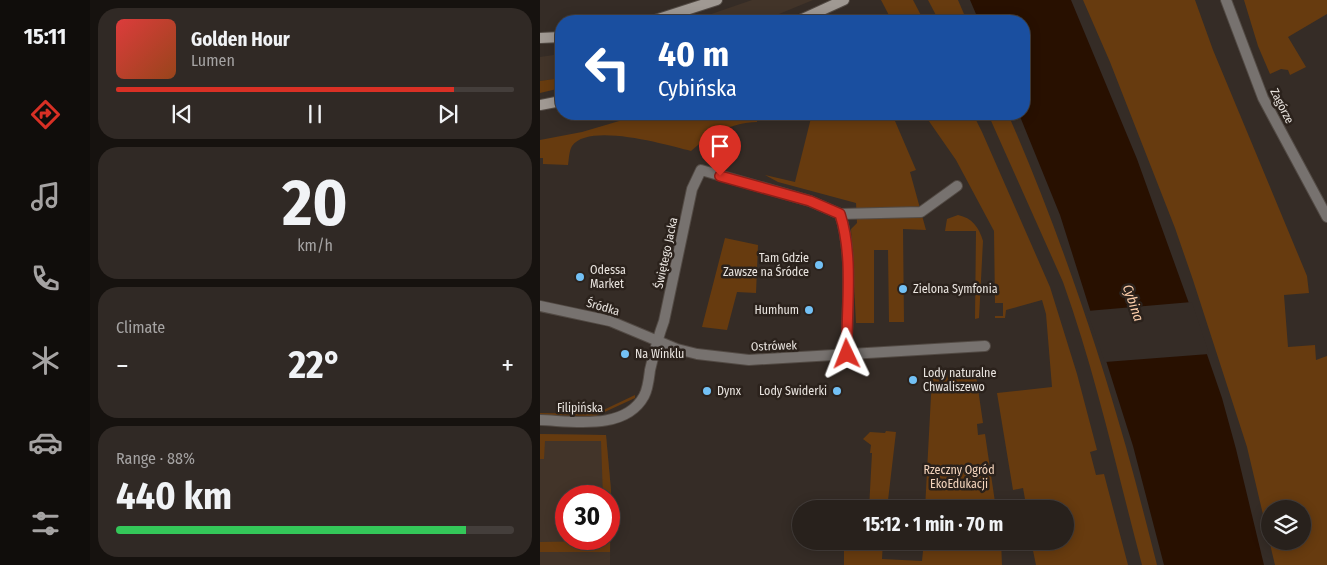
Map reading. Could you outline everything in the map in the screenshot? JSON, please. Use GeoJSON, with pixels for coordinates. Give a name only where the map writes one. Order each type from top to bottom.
{"type":"FeatureCollection","features":[{"type":"Feature","properties":{"kind":"street"},"geometry":{"type":"LineString","coordinates":[[671,15],[717,0]]}},
{"type":"Feature","properties":{"kind":"street","name":"Zagórze"},"geometry":{"type":"LineString","coordinates":[[1226,0],[1263,98],[1327,217]]}},
{"type":"Feature","properties":{"kind":"street"},"geometry":{"type":"LineString","coordinates":[[811,15],[840,2]]}},
{"type":"Feature","properties":{"kind":"street"},"geometry":{"type":"LineString","coordinates":[[540,38],[555,37]]}},
{"type":"Feature","properties":{"kind":"street"},"geometry":{"type":"LineString","coordinates":[[540,105],[555,102]]}},
{"type":"Feature","properties":{"kind":"street","name":"Świętego Jacka"},"geometry":{"type":"LineString","coordinates":[[657,341],[664,321],[692,189],[701,170],[810,201],[840,214]]}},
{"type":"Feature","properties":{"kind":"street"},"geometry":{"type":"LineString","coordinates":[[847,354],[847,267],[845,229],[840,214],[921,212],[957,186]]}},
{"type":"Feature","properties":{"kind":"street","name":"Śródka"},"geometry":{"type":"LineString","coordinates":[[540,306],[610,321],[657,341]]}},
{"type":"Feature","properties":{"kind":"street","name":"Ostrówek"},"geometry":{"type":"LineString","coordinates":[[657,341],[677,350],[749,360],[985,346]]}},
{"type":"Feature","properties":{"kind":"street","name":"Filipińska"},"geometry":{"type":"LineString","coordinates":[[540,420],[590,422],[608,420],[635,408],[644,395],[657,341]]}},
{"type":"Feature","properties":{"kind":"shaded area"},"geometry":{"type":"Polygon","coordinates":[[[752,0],[813,0],[777,15],[708,15],[752,0]]]}},
{"type":"Feature","properties":{"kind":"shaded area"},"geometry":{"type":"Polygon","coordinates":[[[555,55],[555,79],[540,81],[540,57],[555,55]]]}},
{"type":"Feature","properties":{"kind":"shaded area"},"geometry":{"type":"Polygon","coordinates":[[[540,434],[606,435],[611,485],[555,485],[555,550],[610,550],[610,565],[540,565],[540,434]]]}},
{"type":"Feature","properties":{"kind":"green space"},"geometry":{"type":"Polygon","coordinates":[[[881,0],[913,0],[921,15],[889,15],[881,0]]]}},
{"type":"Feature","properties":{"kind":"green space"},"geometry":{"type":"Polygon","coordinates":[[[928,0],[958,0],[964,15],[936,15],[928,0]]]}},
{"type":"Feature","properties":{"kind":"green space"},"geometry":{"type":"Polygon","coordinates":[[[1083,0],[1195,0],[1213,50],[1307,276],[1309,293],[1284,295],[1288,347],[1315,345],[1316,360],[1327,356],[1327,565],[1275,565],[1271,550],[1311,550],[1311,500],[1261,500],[1261,506],[1247,447],[1175,228],[1110,62],[1083,0]]]}},
{"type":"Feature","properties":{"kind":"green space"},"geometry":{"type":"Polygon","coordinates":[[[1244,0],[1327,0],[1327,14],[1288,37],[1306,67],[1290,75],[1288,70],[1281,69],[1270,74],[1258,46],[1244,0]]]}},
{"type":"Feature","properties":{"kind":"green space"},"geometry":{"type":"Polygon","coordinates":[[[555,79],[555,89],[540,93],[540,81],[555,79]]]}},
{"type":"Feature","properties":{"kind":"green space"},"geometry":{"type":"Polygon","coordinates":[[[623,120],[757,120],[757,122],[721,130],[691,151],[629,137],[594,136],[581,139],[572,146],[568,165],[543,164],[543,158],[540,158],[540,140],[582,132],[623,120]]]}},
{"type":"Feature","properties":{"kind":"green space"},"geometry":{"type":"Polygon","coordinates":[[[810,120],[895,120],[916,170],[910,172],[926,230],[903,229],[904,322],[889,322],[888,250],[874,250],[874,323],[856,323],[851,229],[857,223],[856,203],[778,182],[765,175],[795,182],[810,120]]]}},
{"type":"Feature","properties":{"kind":"green space"},"geometry":{"type":"Polygon","coordinates":[[[928,120],[976,120],[982,132],[1050,287],[1077,374],[1097,450],[1090,452],[1096,475],[1104,474],[1128,565],[1036,565],[1033,550],[1074,550],[1074,500],[1022,500],[1025,499],[1023,488],[1013,490],[997,393],[1052,387],[1046,314],[1042,300],[1006,310],[1005,318],[995,318],[995,316],[1003,316],[1003,303],[995,303],[994,231],[956,160],[928,120]]]}},
{"type":"Feature","properties":{"kind":"green space"},"geometry":{"type":"Polygon","coordinates":[[[991,120],[1010,120],[1058,237],[1114,405],[1157,565],[1142,565],[1096,387],[1063,282],[991,120]]]}},
{"type":"Feature","properties":{"kind":"green space"},"geometry":{"type":"Polygon","coordinates":[[[958,215],[967,218],[974,224],[983,241],[979,318],[975,319],[976,231],[945,231],[947,219],[958,215]]]}},
{"type":"Feature","properties":{"kind":"green space"},"geometry":{"type":"Polygon","coordinates":[[[725,238],[758,245],[756,293],[737,292],[727,330],[702,327],[725,238]]]}},
{"type":"Feature","properties":{"kind":"green space","name":"Rzeczny Ogród EkoEdukacji"},"geometry":{"type":"Polygon","coordinates":[[[973,373],[976,375],[983,423],[977,424],[978,435],[985,434],[995,500],[925,500],[932,377],[973,373]]]}},
{"type":"Feature","properties":{"kind":"green space"},"geometry":{"type":"Polygon","coordinates":[[[635,395],[635,398],[596,416],[540,415],[540,413],[595,414],[635,395]]]}},
{"type":"Feature","properties":{"kind":"green space"},"geometry":{"type":"Polygon","coordinates":[[[886,431],[896,432],[888,500],[869,500],[872,453],[870,453],[871,445],[863,439],[870,432],[885,433],[886,431]]]}},
{"type":"Feature","properties":{"kind":"green space"},"geometry":{"type":"Polygon","coordinates":[[[540,434],[606,435],[611,485],[603,485],[601,441],[545,441],[544,459],[540,459],[540,434]]]}},
{"type":"Feature","properties":{"kind":"green space"},"geometry":{"type":"Polygon","coordinates":[[[540,542],[555,542],[555,550],[610,550],[610,552],[540,552],[540,542]]]}},
{"type":"Feature","properties":{"kind":"green space"},"geometry":{"type":"Polygon","coordinates":[[[844,550],[882,550],[882,559],[922,561],[923,550],[1001,550],[1002,565],[844,565],[844,550]]]}},
{"type":"Feature","properties":{"kind":"water","name":"Cybina"},"geometry":{"type":"Polygon","coordinates":[[[970,0],[1071,0],[1137,159],[1222,398],[1264,565],[1164,565],[1133,446],[1060,215],[1021,120],[1030,120],[1030,15],[976,15],[970,0]]]}},
{"type":"Feature","properties":{"kind":"pier"},"geometry":{"type":"Polygon","coordinates":[[[1192,302],[1209,354],[1105,362],[1087,311],[1192,302]]]}},
{"type":"Feature","properties":{"kind":"place","name":"Tam Gdzie Zawsze na Śródce"},"geometry":{"type":"Point","coordinates":[819,265]}},
{"type":"Feature","properties":{"kind":"place","name":"Odessa Market"},"geometry":{"type":"Point","coordinates":[580,277]}},
{"type":"Feature","properties":{"kind":"place","name":"Zielona Symfonia"},"geometry":{"type":"Point","coordinates":[903,289]}},
{"type":"Feature","properties":{"kind":"place","name":"Humhum"},"geometry":{"type":"Point","coordinates":[809,310]}},
{"type":"Feature","properties":{"kind":"place","name":"Na Winklu"},"geometry":{"type":"Point","coordinates":[625,354]}},
{"type":"Feature","properties":{"kind":"place","name":"Lody naturalne Chwaliszewo"},"geometry":{"type":"Point","coordinates":[913,380]}},
{"type":"Feature","properties":{"kind":"place","name":"Dynx"},"geometry":{"type":"Point","coordinates":[707,391]}},
{"type":"Feature","properties":{"kind":"place","name":"Lody Swiderki"},"geometry":{"type":"Point","coordinates":[837,391]}},
{"type":"Feature","properties":{"kind":"route"},"geometry":{"type":"LineString","coordinates":[[720,176],[810,201],[840,214],[845,229],[847,267],[847,354]]}}]}
